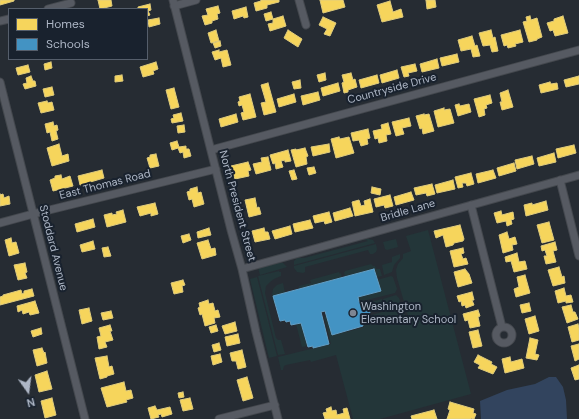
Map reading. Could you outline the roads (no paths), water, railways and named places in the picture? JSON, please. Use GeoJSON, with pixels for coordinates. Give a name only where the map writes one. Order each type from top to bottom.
{"type":"FeatureCollection","features":[{"type":"Feature","properties":{"kind":"street"},"geometry":{"type":"LineString","coordinates":[[173,3],[196,0]]}},
{"type":"Feature","properties":{"kind":"street"},"geometry":{"type":"LineString","coordinates":[[299,0],[306,24]]}},
{"type":"Feature","properties":{"kind":"street"},"geometry":{"type":"LineString","coordinates":[[52,8],[71,3]]}},
{"type":"Feature","properties":{"kind":"street","name":"North President Street"},"geometry":{"type":"LineString","coordinates":[[173,3],[242,269],[278,419]]}},
{"type":"Feature","properties":{"kind":"street","name":"Countryside Drive"},"geometry":{"type":"LineString","coordinates":[[211,150],[579,50]]}},
{"type":"Feature","properties":{"kind":"street","name":"Stoddard Avenue"},"geometry":{"type":"LineString","coordinates":[[0,82],[85,419]]}},
{"type":"Feature","properties":{"kind":"street","name":"East Thomas Road"},"geometry":{"type":"LineString","coordinates":[[0,223],[216,169]]}},
{"type":"Feature","properties":{"kind":"street","name":"Bridle Lane"},"geometry":{"type":"LineString","coordinates":[[242,269],[579,175]]}},
{"type":"Feature","properties":{"kind":"street"},"geometry":{"type":"LineString","coordinates":[[560,180],[579,256]]}},
{"type":"Feature","properties":{"kind":"street"},"geometry":{"type":"LineString","coordinates":[[470,205],[502,327]]}},
{"type":"Feature","properties":{"kind":"street"},"geometry":{"type":"LineString","coordinates":[[219,419],[275,405]]}},
{"type":"Feature","properties":{"kind":"water"},"geometry":{"type":"Polygon","coordinates":[[[549,377],[556,377],[563,387],[566,400],[567,419],[481,419],[480,401],[507,390],[535,384],[549,377]]]}},
{"type":"Feature","properties":{"kind":"place","name":"Washington Elementary School"},"geometry":{"type":"Point","coordinates":[353,313]}}]}
